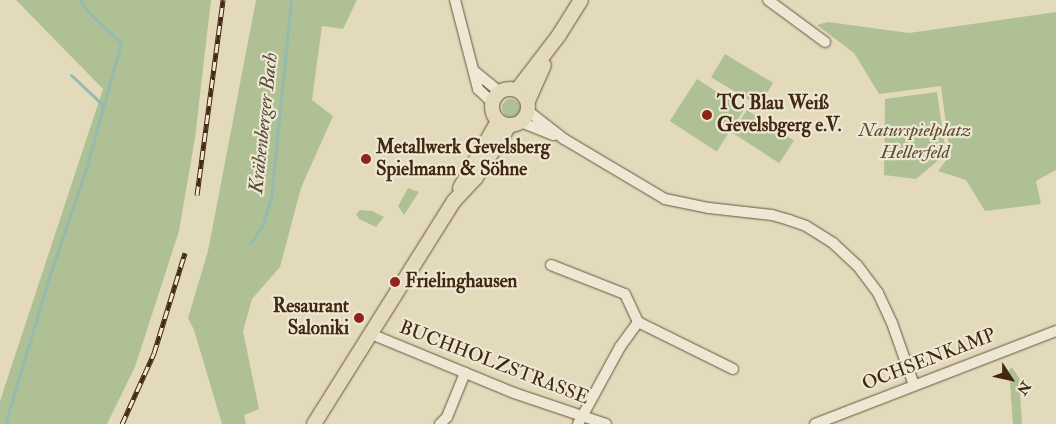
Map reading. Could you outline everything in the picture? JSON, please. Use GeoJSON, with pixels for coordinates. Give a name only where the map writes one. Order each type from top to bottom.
{"type":"FeatureCollection","features":[{"type":"Feature","properties":{"kind":"main road"},"geometry":{"type":"LineString","coordinates":[[314,424],[454,201],[467,172],[517,116],[559,35],[581,0]]}},
{"type":"Feature","properties":{"kind":"main road"},"geometry":{"type":"LineString","coordinates":[[517,116],[517,90],[559,35]]}},
{"type":"Feature","properties":{"kind":"main road"},"geometry":{"type":"LineString","coordinates":[[517,90],[505,90],[496,98],[494,116],[517,116]]}},
{"type":"Feature","properties":{"kind":"street"},"geometry":{"type":"LineString","coordinates":[[455,0],[474,71],[496,98]]}},
{"type":"Feature","properties":{"kind":"street"},"geometry":{"type":"LineString","coordinates":[[768,0],[825,42]]}},
{"type":"Feature","properties":{"kind":"street"},"geometry":{"type":"LineString","coordinates":[[517,116],[564,139],[665,199],[709,208],[772,215],[806,226],[832,243],[857,265],[878,293],[892,323],[914,385]]}},
{"type":"Feature","properties":{"kind":"street"},"geometry":{"type":"LineString","coordinates":[[551,265],[624,294],[638,322],[733,369]]}},
{"type":"Feature","properties":{"kind":"street"},"geometry":{"type":"LineString","coordinates":[[580,420],[620,347],[638,322]]}},
{"type":"Feature","properties":{"kind":"street","name":"OCHSENKAMP"},"geometry":{"type":"LineString","coordinates":[[815,424],[1056,331]]}},
{"type":"Feature","properties":{"kind":"street","name":"BUCHHOLZSTRASSE"},"geometry":{"type":"LineString","coordinates":[[371,334],[580,420],[606,424]]}},
{"type":"Feature","properties":{"kind":"street"},"geometry":{"type":"LineString","coordinates":[[440,424],[447,417],[465,373]]}},
{"type":"Feature","properties":{"kind":"green space"},"geometry":{"type":"Polygon","coordinates":[[[16,0],[211,0],[195,138],[179,231],[135,367],[107,424],[0,424],[0,401],[103,89],[16,0]]]}},
{"type":"Feature","properties":{"kind":"green space"},"geometry":{"type":"Polygon","coordinates":[[[256,0],[357,0],[343,29],[322,26],[312,100],[333,116],[301,188],[280,267],[252,299],[243,331],[259,409],[244,415],[246,424],[222,424],[194,330],[188,318],[208,251],[256,0]]]}},
{"type":"Feature","properties":{"kind":"green space"},"geometry":{"type":"Polygon","coordinates":[[[1056,12],[1056,170],[1036,181],[1041,204],[985,211],[966,180],[938,171],[950,155],[941,86],[879,94],[854,53],[817,25],[828,22],[909,33],[1056,12]]]}},
{"type":"Feature","properties":{"kind":"green space","name":"TC Blau Weiß Gevelsbgerg e.V."},"geometry":{"type":"Polygon","coordinates":[[[725,54],[773,83],[759,106],[711,77],[725,54]]]}},
{"type":"Feature","properties":{"kind":"green space","name":"TC Blau Weiß Gevelsbgerg e.V."},"geometry":{"type":"Polygon","coordinates":[[[697,79],[744,109],[717,151],[670,121],[697,79]]]}},
{"type":"Feature","properties":{"kind":"green space","name":"Naturspielplatz Hellerfeld"},"geometry":{"type":"Polygon","coordinates":[[[937,92],[946,154],[916,179],[884,175],[885,99],[937,92]]]}},
{"type":"Feature","properties":{"kind":"green space"},"geometry":{"type":"Polygon","coordinates":[[[511,99],[519,104],[520,108],[515,116],[511,117],[503,112],[502,108],[507,100],[511,99]]]}},
{"type":"Feature","properties":{"kind":"green space","name":"TC Blau Weiß Gevelsbgerg e.V."},"geometry":{"type":"Polygon","coordinates":[[[747,110],[794,140],[779,163],[732,133],[747,110]]]}},
{"type":"Feature","properties":{"kind":"green space"},"geometry":{"type":"Polygon","coordinates":[[[408,188],[419,192],[404,215],[398,206],[408,188]]]}},
{"type":"Feature","properties":{"kind":"green space"},"geometry":{"type":"Polygon","coordinates":[[[360,210],[372,211],[384,217],[376,227],[359,219],[356,214],[360,210]]]}},
{"type":"Feature","properties":{"kind":"green space"},"geometry":{"type":"Polygon","coordinates":[[[1012,367],[1019,378],[1022,424],[1013,424],[1009,370],[1012,367]]]}},
{"type":"Feature","properties":{"kind":"waterway"},"geometry":{"type":"LineString","coordinates":[[5,424],[49,277],[86,169],[121,43],[89,13],[80,0]]}},
{"type":"Feature","properties":{"kind":"waterway","name":"Krähenberger Bach"},"geometry":{"type":"LineString","coordinates":[[250,244],[263,225],[271,197],[291,0]]}},
{"type":"Feature","properties":{"kind":"waterway"},"geometry":{"type":"LineString","coordinates":[[71,75],[103,105]]}},
{"type":"Feature","properties":{"kind":"railway"},"geometry":{"type":"LineString","coordinates":[[197,195],[223,0]]}},
{"type":"Feature","properties":{"kind":"railway"},"geometry":{"type":"LineString","coordinates":[[122,424],[154,353],[185,253]]}},
{"type":"Feature","properties":{"kind":"place","name":"TC Blau Weiß Gevelsbgerg e.V."},"geometry":{"type":"Point","coordinates":[707,115]}},
{"type":"Feature","properties":{"kind":"place","name":"Metallwerk Gevelsberg Spielmann & Söhne"},"geometry":{"type":"Point","coordinates":[366,159]}},
{"type":"Feature","properties":{"kind":"place","name":"Frielinghausen"},"geometry":{"type":"Point","coordinates":[395,282]}},
{"type":"Feature","properties":{"kind":"place","name":"Resaurant Saloniki"},"geometry":{"type":"Point","coordinates":[359,318]}}]}
